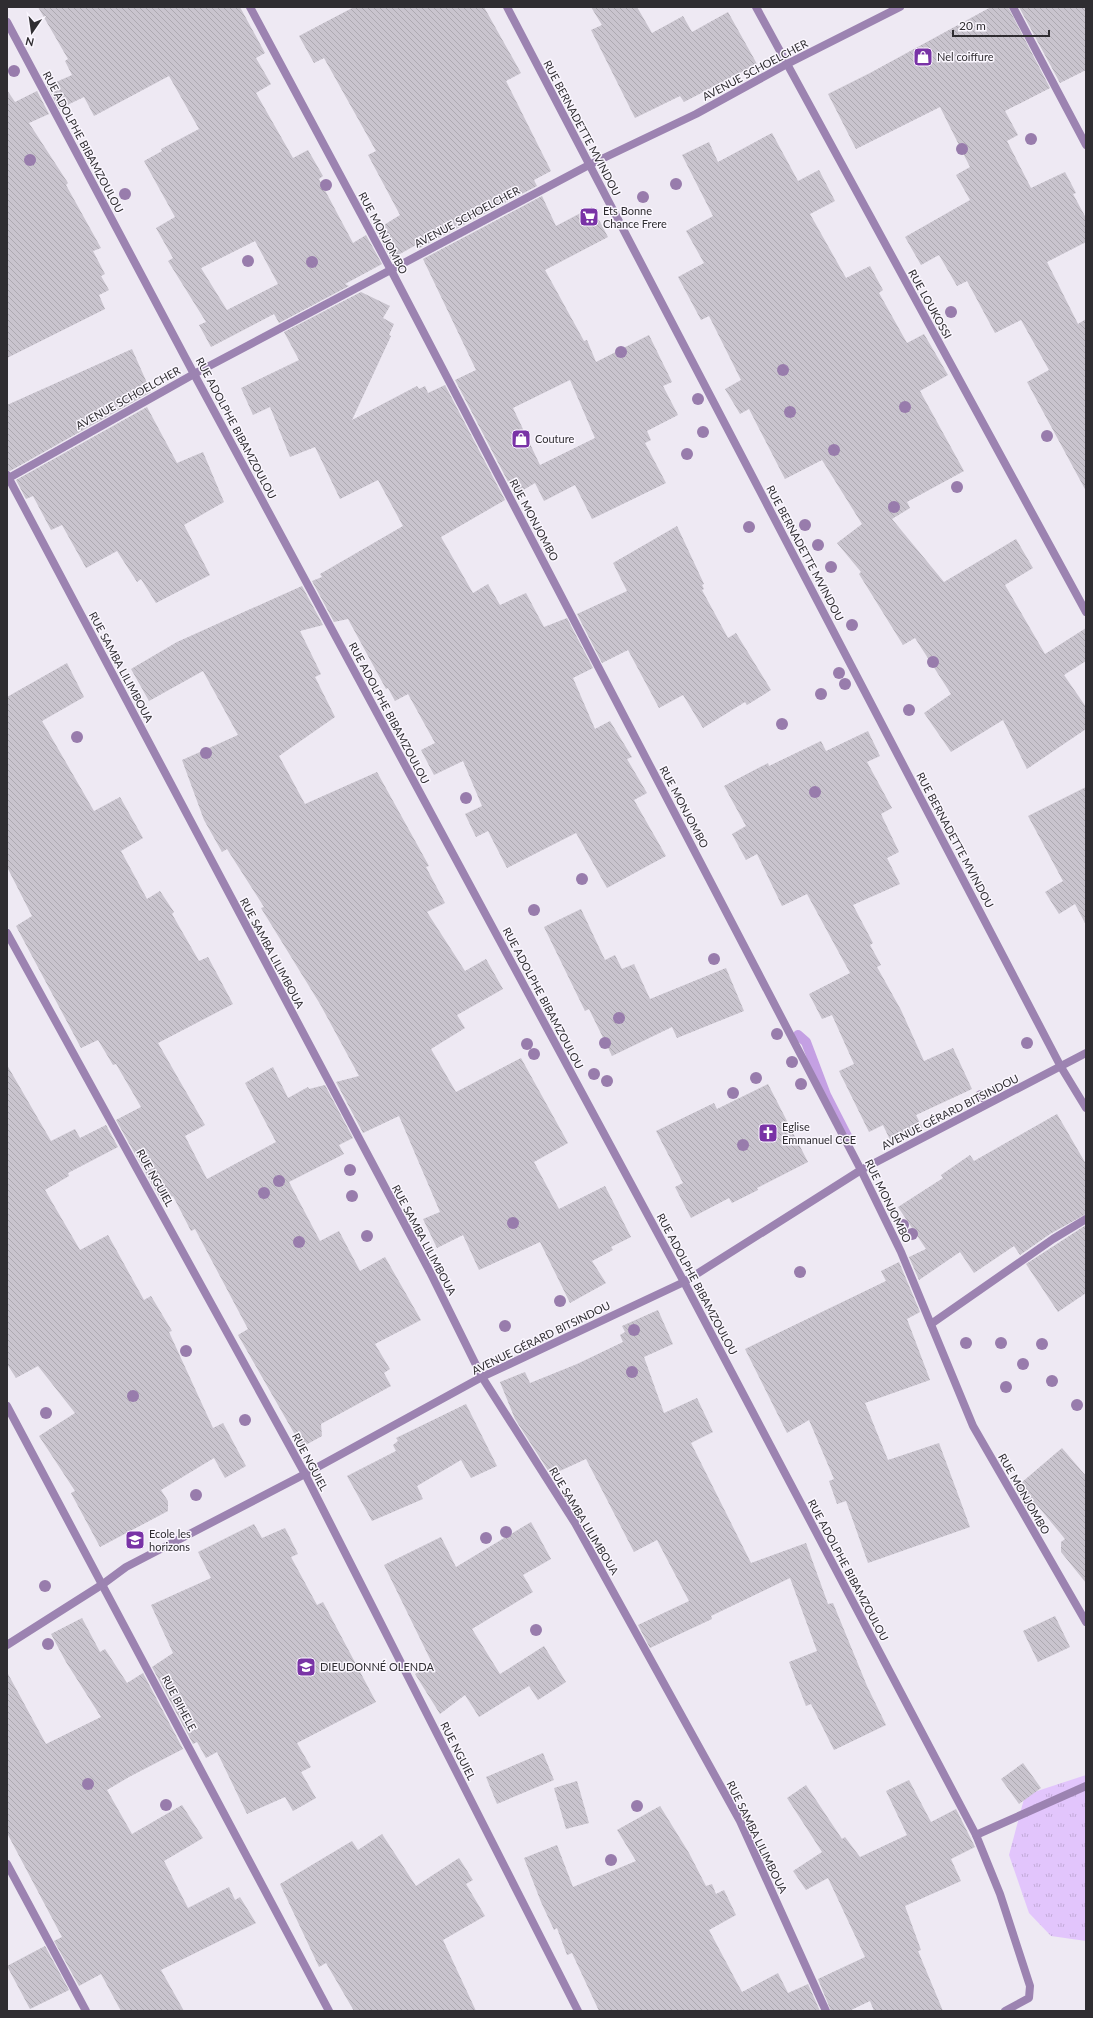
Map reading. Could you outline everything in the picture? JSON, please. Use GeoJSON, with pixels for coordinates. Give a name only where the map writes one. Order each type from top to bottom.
{"type":"FeatureCollection","features":[{"type":"Feature","properties":{"kind":"street","name":"RUE MONJOMBO"},"geometry":{"type":"LineString","coordinates":[[250,7],[391,270],[861,1170],[901,1252],[973,1426],[1086,1622]]}},
{"type":"Feature","properties":{"kind":"street","name":"RUE BERNADETTE MVINDOU"},"geometry":{"type":"LineString","coordinates":[[507,7],[1061,1067],[1086,1108]]}},
{"type":"Feature","properties":{"kind":"street","name":"RUE LOUKOSSI"},"geometry":{"type":"LineString","coordinates":[[756,7],[1086,612]]}},
{"type":"Feature","properties":{"kind":"street","name":"AVENUE SCHOELCHER"},"geometry":{"type":"LineString","coordinates":[[8,477],[194,374],[391,270],[589,166],[696,114],[787,64],[900,7]]}},
{"type":"Feature","properties":{"kind":"street"},"geometry":{"type":"LineString","coordinates":[[1013,7],[1086,146]]}},
{"type":"Feature","properties":{"kind":"street","name":"RUE ADOLPHE BIBAMZOULOU"},"geometry":{"type":"LineString","coordinates":[[7,22],[194,374],[684,1282],[976,1835],[1000,1894],[1022,1957],[1030,1986],[1029,1998],[1005,2011]]}},
{"type":"Feature","properties":{"kind":"street","name":"RUE SAMBA LILIMBOUA"},"geometry":{"type":"LineString","coordinates":[[8,477],[430,1272],[482,1377],[575,1523],[736,1814],[826,2011]]}},
{"type":"Feature","properties":{"kind":"street","name":"RUE NGUIEL"},"geometry":{"type":"LineString","coordinates":[[7,933],[305,1474],[578,2011]]}},
{"type":"Feature","properties":{"kind":"street","name":"AVENUE GÉRARD BITSINDOU"},"geometry":{"type":"LineString","coordinates":[[7,1645],[103,1584],[126,1567],[305,1474],[482,1377],[684,1282],[861,1170],[1086,1053]]}},
{"type":"Feature","properties":{"kind":"street"},"geometry":{"type":"LineString","coordinates":[[931,1324],[1053,1239],[1086,1219]]}},
{"type":"Feature","properties":{"kind":"street","name":"RUE BIHELE"},"geometry":{"type":"LineString","coordinates":[[7,1406],[329,2011]]}},
{"type":"Feature","properties":{"kind":"street"},"geometry":{"type":"LineString","coordinates":[[976,1835],[1086,1786]]}},
{"type":"Feature","properties":{"kind":"street"},"geometry":{"type":"LineString","coordinates":[[7,1864],[86,2011]]}},
{"type":"Feature","properties":{"kind":"green space"},"geometry":{"type":"Polygon","coordinates":[[[1086,1775],[1086,1941],[1051,1936],[1029,1913],[1009,1855],[1025,1795],[1086,1775]]]}},
{"type":"Feature","properties":{"kind":"building"},"geometry":{"type":"Polygon","coordinates":[[[38,7],[240,7],[265,53],[256,58],[271,84],[256,93],[293,158],[308,150],[323,176],[319,179],[353,243],[366,235],[382,264],[345,284],[349,286],[279,323],[274,314],[211,347],[199,325],[206,322],[168,261],[173,258],[156,228],[175,217],[144,161],[162,151],[161,149],[199,129],[169,76],[94,116],[84,97],[59,109],[47,86],[72,75],[65,61],[68,59],[38,7]],[[255,241],[201,268],[227,310],[278,284],[255,241]]]}},
{"type":"Feature","properties":{"kind":"building"},"geometry":{"type":"Polygon","coordinates":[[[354,7],[484,7],[521,73],[506,81],[551,171],[534,180],[537,186],[418,249],[416,245],[391,259],[376,230],[400,215],[368,155],[376,151],[324,58],[314,63],[299,36],[354,7]]]}},
{"type":"Feature","properties":{"kind":"building"},"geometry":{"type":"Polygon","coordinates":[[[591,7],[637,7],[652,33],[683,16],[692,32],[728,12],[757,64],[684,102],[680,96],[635,118],[591,30],[602,25],[591,7]]]}},
{"type":"Feature","properties":{"kind":"building"},"geometry":{"type":"Polygon","coordinates":[[[991,7],[1008,7],[1050,88],[1005,111],[1018,135],[1007,141],[1031,188],[1065,172],[1076,193],[1073,194],[1086,218],[1086,242],[1047,262],[1078,324],[1086,319],[1086,491],[1027,382],[1049,370],[1021,320],[995,333],[967,281],[957,286],[939,255],[921,265],[905,237],[970,200],[956,175],[970,167],[940,107],[856,149],[828,94],[870,73],[991,7]]]}},
{"type":"Feature","properties":{"kind":"building"},"geometry":{"type":"Polygon","coordinates":[[[1019,7],[1086,7],[1086,70],[1060,83],[1019,7]]]}},
{"type":"Feature","properties":{"kind":"building"},"geometry":{"type":"Polygon","coordinates":[[[7,90],[15,102],[37,91],[49,114],[29,123],[68,183],[66,185],[101,248],[93,251],[105,274],[101,276],[109,290],[99,295],[105,309],[7,358],[7,90]]]}},
{"type":"Feature","properties":{"kind":"building"},"geometry":{"type":"Polygon","coordinates":[[[772,133],[798,181],[819,170],[835,201],[810,214],[846,278],[870,266],[883,290],[879,293],[907,343],[924,334],[948,375],[920,391],[964,471],[907,502],[910,508],[892,519],[944,582],[1016,539],[1033,568],[1005,585],[1045,654],[1086,628],[1086,661],[1064,675],[1086,707],[1086,729],[1027,769],[1003,720],[951,752],[924,713],[951,694],[915,638],[903,645],[859,574],[861,572],[837,543],[862,524],[822,460],[785,479],[749,409],[740,414],[725,389],[741,380],[709,316],[701,320],[678,277],[704,263],[686,231],[713,216],[682,155],[709,142],[718,162],[772,133]]]}},
{"type":"Feature","properties":{"kind":"building"},"geometry":{"type":"Polygon","coordinates":[[[542,196],[556,226],[592,207],[608,237],[545,270],[584,341],[587,340],[596,362],[649,335],[672,382],[663,386],[678,415],[647,431],[651,440],[645,443],[666,483],[592,519],[575,485],[544,501],[535,483],[515,495],[455,380],[476,370],[423,259],[542,196]],[[570,380],[513,408],[540,465],[595,438],[570,380]]]}},
{"type":"Feature","properties":{"kind":"building"},"geometry":{"type":"Polygon","coordinates":[[[361,292],[390,306],[383,318],[394,324],[389,335],[391,336],[352,420],[417,386],[419,389],[425,386],[428,393],[445,385],[505,500],[441,537],[473,593],[488,584],[500,605],[526,593],[544,627],[567,618],[593,668],[573,678],[595,729],[610,721],[632,757],[627,759],[647,793],[634,800],[666,856],[607,888],[576,833],[507,868],[488,831],[476,837],[465,814],[482,806],[463,761],[434,775],[421,750],[435,743],[408,694],[395,701],[388,688],[386,689],[348,619],[334,622],[312,581],[322,577],[320,574],[403,526],[378,480],[340,499],[315,447],[290,457],[270,407],[253,415],[241,388],[299,360],[284,332],[361,292]]]}},
{"type":"Feature","properties":{"kind":"building"},"geometry":{"type":"Polygon","coordinates":[[[132,349],[151,392],[10,471],[7,470],[7,405],[132,349]]]}},
{"type":"Feature","properties":{"kind":"building"},"geometry":{"type":"Polygon","coordinates":[[[147,407],[177,463],[203,452],[224,502],[184,525],[210,575],[156,603],[141,579],[137,582],[117,551],[86,568],[62,525],[51,530],[33,496],[26,499],[16,480],[147,407]]]}},
{"type":"Feature","properties":{"kind":"building"},"geometry":{"type":"Polygon","coordinates":[[[677,526],[704,584],[702,585],[704,589],[702,590],[728,638],[736,633],[771,690],[747,705],[745,702],[703,728],[683,695],[659,708],[628,650],[602,663],[577,614],[627,591],[613,563],[677,526]]]}},
{"type":"Feature","properties":{"kind":"building"},"geometry":{"type":"Polygon","coordinates":[[[302,586],[323,625],[300,631],[321,674],[315,677],[335,717],[279,756],[305,804],[377,772],[429,866],[426,867],[445,903],[427,912],[465,971],[486,959],[503,989],[457,1015],[465,1028],[431,1049],[456,1092],[521,1058],[568,1143],[534,1162],[559,1209],[605,1186],[631,1237],[611,1247],[613,1250],[592,1261],[606,1283],[570,1303],[540,1242],[479,1270],[463,1235],[437,1248],[423,1219],[440,1212],[399,1116],[363,1133],[336,1082],[359,1076],[320,1004],[261,908],[264,907],[227,849],[222,852],[204,820],[182,760],[238,735],[203,671],[149,701],[131,669],[177,642],[302,586]]]}},
{"type":"Feature","properties":{"kind":"building"},"geometry":{"type":"Polygon","coordinates":[[[67,663],[84,697],[42,721],[94,811],[120,797],[143,838],[121,851],[147,899],[160,891],[174,912],[172,914],[199,961],[208,957],[233,1004],[158,1043],[205,1125],[185,1136],[207,1179],[276,1142],[245,1083],[273,1067],[288,1098],[308,1087],[309,1089],[325,1085],[353,1138],[339,1145],[344,1154],[289,1182],[320,1241],[339,1231],[360,1271],[385,1257],[421,1320],[375,1344],[390,1369],[384,1373],[391,1386],[321,1424],[322,1436],[302,1447],[238,1335],[248,1329],[195,1229],[191,1231],[173,1196],[162,1202],[116,1120],[141,1107],[116,1064],[113,1065],[98,1040],[81,1048],[16,926],[32,916],[7,867],[7,697],[67,663]]]}},
{"type":"Feature","properties":{"kind":"building"},"geometry":{"type":"Polygon","coordinates":[[[868,731],[880,756],[867,762],[892,808],[881,814],[899,852],[887,858],[900,884],[853,905],[873,943],[870,945],[881,965],[877,967],[901,1010],[924,1061],[953,1048],[972,1089],[916,1115],[923,1129],[892,1144],[883,1125],[869,1132],[839,1071],[854,1064],[832,1015],[822,1019],[809,994],[850,973],[807,894],[782,906],[757,854],[746,860],[732,834],[746,826],[724,786],[768,763],[769,766],[821,741],[826,751],[868,731]]]}},
{"type":"Feature","properties":{"kind":"building"},"geometry":{"type":"Polygon","coordinates":[[[1086,787],[1086,925],[1075,904],[1059,914],[1045,892],[1063,881],[1028,816],[1086,787]]]}},
{"type":"Feature","properties":{"kind":"building"},"geometry":{"type":"Polygon","coordinates":[[[581,909],[605,960],[615,955],[622,969],[634,964],[650,999],[726,968],[744,1011],[677,1038],[672,1027],[612,1056],[589,1009],[585,1011],[544,927],[581,909]]]}},
{"type":"Feature","properties":{"kind":"building"},"geometry":{"type":"Polygon","coordinates":[[[7,1065],[51,1141],[75,1129],[80,1138],[106,1125],[118,1147],[68,1173],[69,1176],[45,1190],[80,1250],[108,1235],[144,1300],[151,1296],[172,1331],[169,1332],[213,1428],[223,1423],[246,1466],[225,1478],[214,1458],[161,1490],[168,1501],[168,1511],[100,1547],[71,1493],[75,1491],[39,1436],[75,1413],[38,1366],[16,1378],[7,1364],[7,1065]]]}},
{"type":"Feature","properties":{"kind":"building"},"geometry":{"type":"Polygon","coordinates":[[[768,1084],[808,1162],[757,1188],[758,1190],[732,1203],[729,1198],[691,1218],[675,1187],[683,1183],[656,1131],[714,1103],[717,1109],[768,1084]]]}},
{"type":"Feature","properties":{"kind":"building"},"geometry":{"type":"Polygon","coordinates":[[[1057,1114],[1086,1164],[1086,1214],[1050,1234],[1020,1255],[1014,1246],[974,1273],[960,1252],[919,1280],[909,1257],[926,1249],[898,1207],[943,1178],[941,1175],[970,1155],[974,1161],[1057,1114]]]}},
{"type":"Feature","properties":{"kind":"building"},"geometry":{"type":"Polygon","coordinates":[[[1086,1225],[1086,1293],[1058,1312],[1026,1264],[1086,1225]]]}},
{"type":"Feature","properties":{"kind":"building"},"geometry":{"type":"Polygon","coordinates":[[[899,1262],[920,1312],[907,1319],[930,1380],[865,1403],[888,1460],[939,1443],[970,1527],[868,1563],[846,1501],[837,1504],[829,1481],[834,1479],[809,1420],[787,1433],[745,1349],[886,1281],[881,1271],[899,1262]]]}},
{"type":"Feature","properties":{"kind":"building"},"geometry":{"type":"Polygon","coordinates":[[[658,1310],[673,1344],[644,1357],[664,1413],[697,1398],[713,1432],[691,1443],[751,1563],[806,1543],[828,1604],[833,1603],[867,1686],[886,1725],[834,1750],[811,1704],[806,1706],[789,1662],[817,1651],[790,1578],[711,1616],[712,1619],[650,1648],[638,1625],[689,1601],[657,1540],[634,1552],[586,1459],[551,1475],[515,1419],[500,1382],[525,1372],[530,1383],[577,1364],[623,1342],[620,1335],[625,1332],[622,1326],[658,1310]]]}},
{"type":"Feature","properties":{"kind":"building"},"geometry":{"type":"Polygon","coordinates":[[[466,1404],[497,1466],[471,1478],[461,1460],[417,1486],[423,1499],[372,1521],[347,1476],[396,1451],[393,1445],[398,1441],[396,1438],[466,1404]]]}},
{"type":"Feature","properties":{"kind":"building"},"geometry":{"type":"Polygon","coordinates":[[[1062,1448],[1086,1476],[1086,1583],[1061,1552],[1061,1542],[1065,1539],[1037,1505],[1027,1508],[1015,1488],[1062,1448]]]}},
{"type":"Feature","properties":{"kind":"building"},"geometry":{"type":"Polygon","coordinates":[[[531,1522],[551,1559],[523,1575],[533,1592],[472,1629],[500,1674],[544,1646],[566,1682],[538,1700],[529,1686],[479,1717],[465,1695],[440,1714],[415,1674],[432,1663],[384,1565],[441,1537],[456,1567],[531,1522]]]}},
{"type":"Feature","properties":{"kind":"building"},"geometry":{"type":"Polygon","coordinates":[[[254,1524],[262,1538],[285,1528],[298,1554],[291,1557],[317,1605],[323,1602],[376,1702],[297,1743],[311,1767],[301,1772],[316,1798],[293,1811],[285,1797],[247,1814],[217,1752],[206,1758],[197,1742],[193,1744],[152,1667],[173,1653],[151,1605],[211,1578],[198,1552],[254,1524]]]}},
{"type":"Feature","properties":{"kind":"building"},"geometry":{"type":"Polygon","coordinates":[[[1055,1616],[1070,1647],[1038,1662],[1023,1631],[1055,1616]]]}},
{"type":"Feature","properties":{"kind":"building"},"geometry":{"type":"Polygon","coordinates":[[[82,1618],[100,1652],[105,1649],[127,1683],[143,1673],[183,1749],[107,1790],[132,1834],[182,1805],[203,1838],[164,1861],[188,1908],[229,1887],[235,1900],[240,1897],[256,1923],[161,1970],[184,2011],[121,2011],[101,1974],[79,1986],[54,1941],[62,1937],[7,1833],[7,1672],[46,1744],[101,1717],[66,1662],[51,1634],[82,1618]]]}},
{"type":"Feature","properties":{"kind":"building"},"geometry":{"type":"Polygon","coordinates":[[[543,1753],[554,1780],[497,1804],[486,1777],[543,1753]]]}},
{"type":"Feature","properties":{"kind":"building"},"geometry":{"type":"Polygon","coordinates":[[[1023,1763],[1041,1788],[1019,1804],[1001,1779],[1023,1763]]]}},
{"type":"Feature","properties":{"kind":"building"},"geometry":{"type":"Polygon","coordinates":[[[909,1780],[931,1822],[956,1809],[975,1847],[951,1859],[961,1881],[905,1906],[921,1950],[918,1951],[943,2011],[874,2011],[870,2001],[849,2011],[831,2011],[818,1979],[865,1957],[828,1878],[806,1890],[793,1871],[822,1852],[787,1798],[806,1785],[842,1839],[845,1837],[860,1857],[907,1835],[886,1791],[909,1780]]]}},
{"type":"Feature","properties":{"kind":"building"},"geometry":{"type":"Polygon","coordinates":[[[577,1781],[589,1823],[566,1829],[554,1788],[577,1781]]]}},
{"type":"Feature","properties":{"kind":"building"},"geometry":{"type":"Polygon","coordinates":[[[660,1806],[689,1853],[706,1886],[712,1884],[716,1894],[724,1890],[736,1915],[709,1930],[742,1992],[778,1973],[788,1993],[808,1984],[820,2011],[599,2011],[572,1953],[567,1955],[557,1928],[554,1930],[541,1902],[524,1858],[557,1845],[573,1887],[636,1861],[617,1830],[660,1806]]]}},
{"type":"Feature","properties":{"kind":"building"},"geometry":{"type":"Polygon","coordinates":[[[382,1834],[416,1886],[459,1858],[473,1880],[466,1884],[485,1916],[443,1940],[476,2011],[354,2011],[326,1963],[319,1967],[280,1884],[352,1841],[358,1850],[382,1834]]]}},
{"type":"Feature","properties":{"kind":"building"},"geometry":{"type":"Polygon","coordinates":[[[45,1946],[69,1990],[30,2009],[7,1966],[45,1946]]]}},
{"type":"Feature","properties":{"kind":"waterway"},"geometry":{"type":"LineString","coordinates":[[798,1035],[806,1042],[826,1095],[848,1138]]}},
{"type":"Feature","properties":{"kind":"place","name":"Nel coiffure"},"geometry":{"type":"Point","coordinates":[923,57]}},
{"type":"Feature","properties":{"kind":"place","name":"Ets Bonne Chance Frere"},"geometry":{"type":"Point","coordinates":[589,217]}},
{"type":"Feature","properties":{"kind":"place","name":"Couture"},"geometry":{"type":"Point","coordinates":[521,439]}},
{"type":"Feature","properties":{"kind":"place","name":"Eglise Emmanuel CCE"},"geometry":{"type":"Point","coordinates":[768,1133]}},
{"type":"Feature","properties":{"kind":"place","name":"Ecole les horizons"},"geometry":{"type":"Point","coordinates":[135,1540]}},
{"type":"Feature","properties":{"kind":"place","name":"DIEUDONNÉ OLENDA"},"geometry":{"type":"Point","coordinates":[306,1667]}}]}
